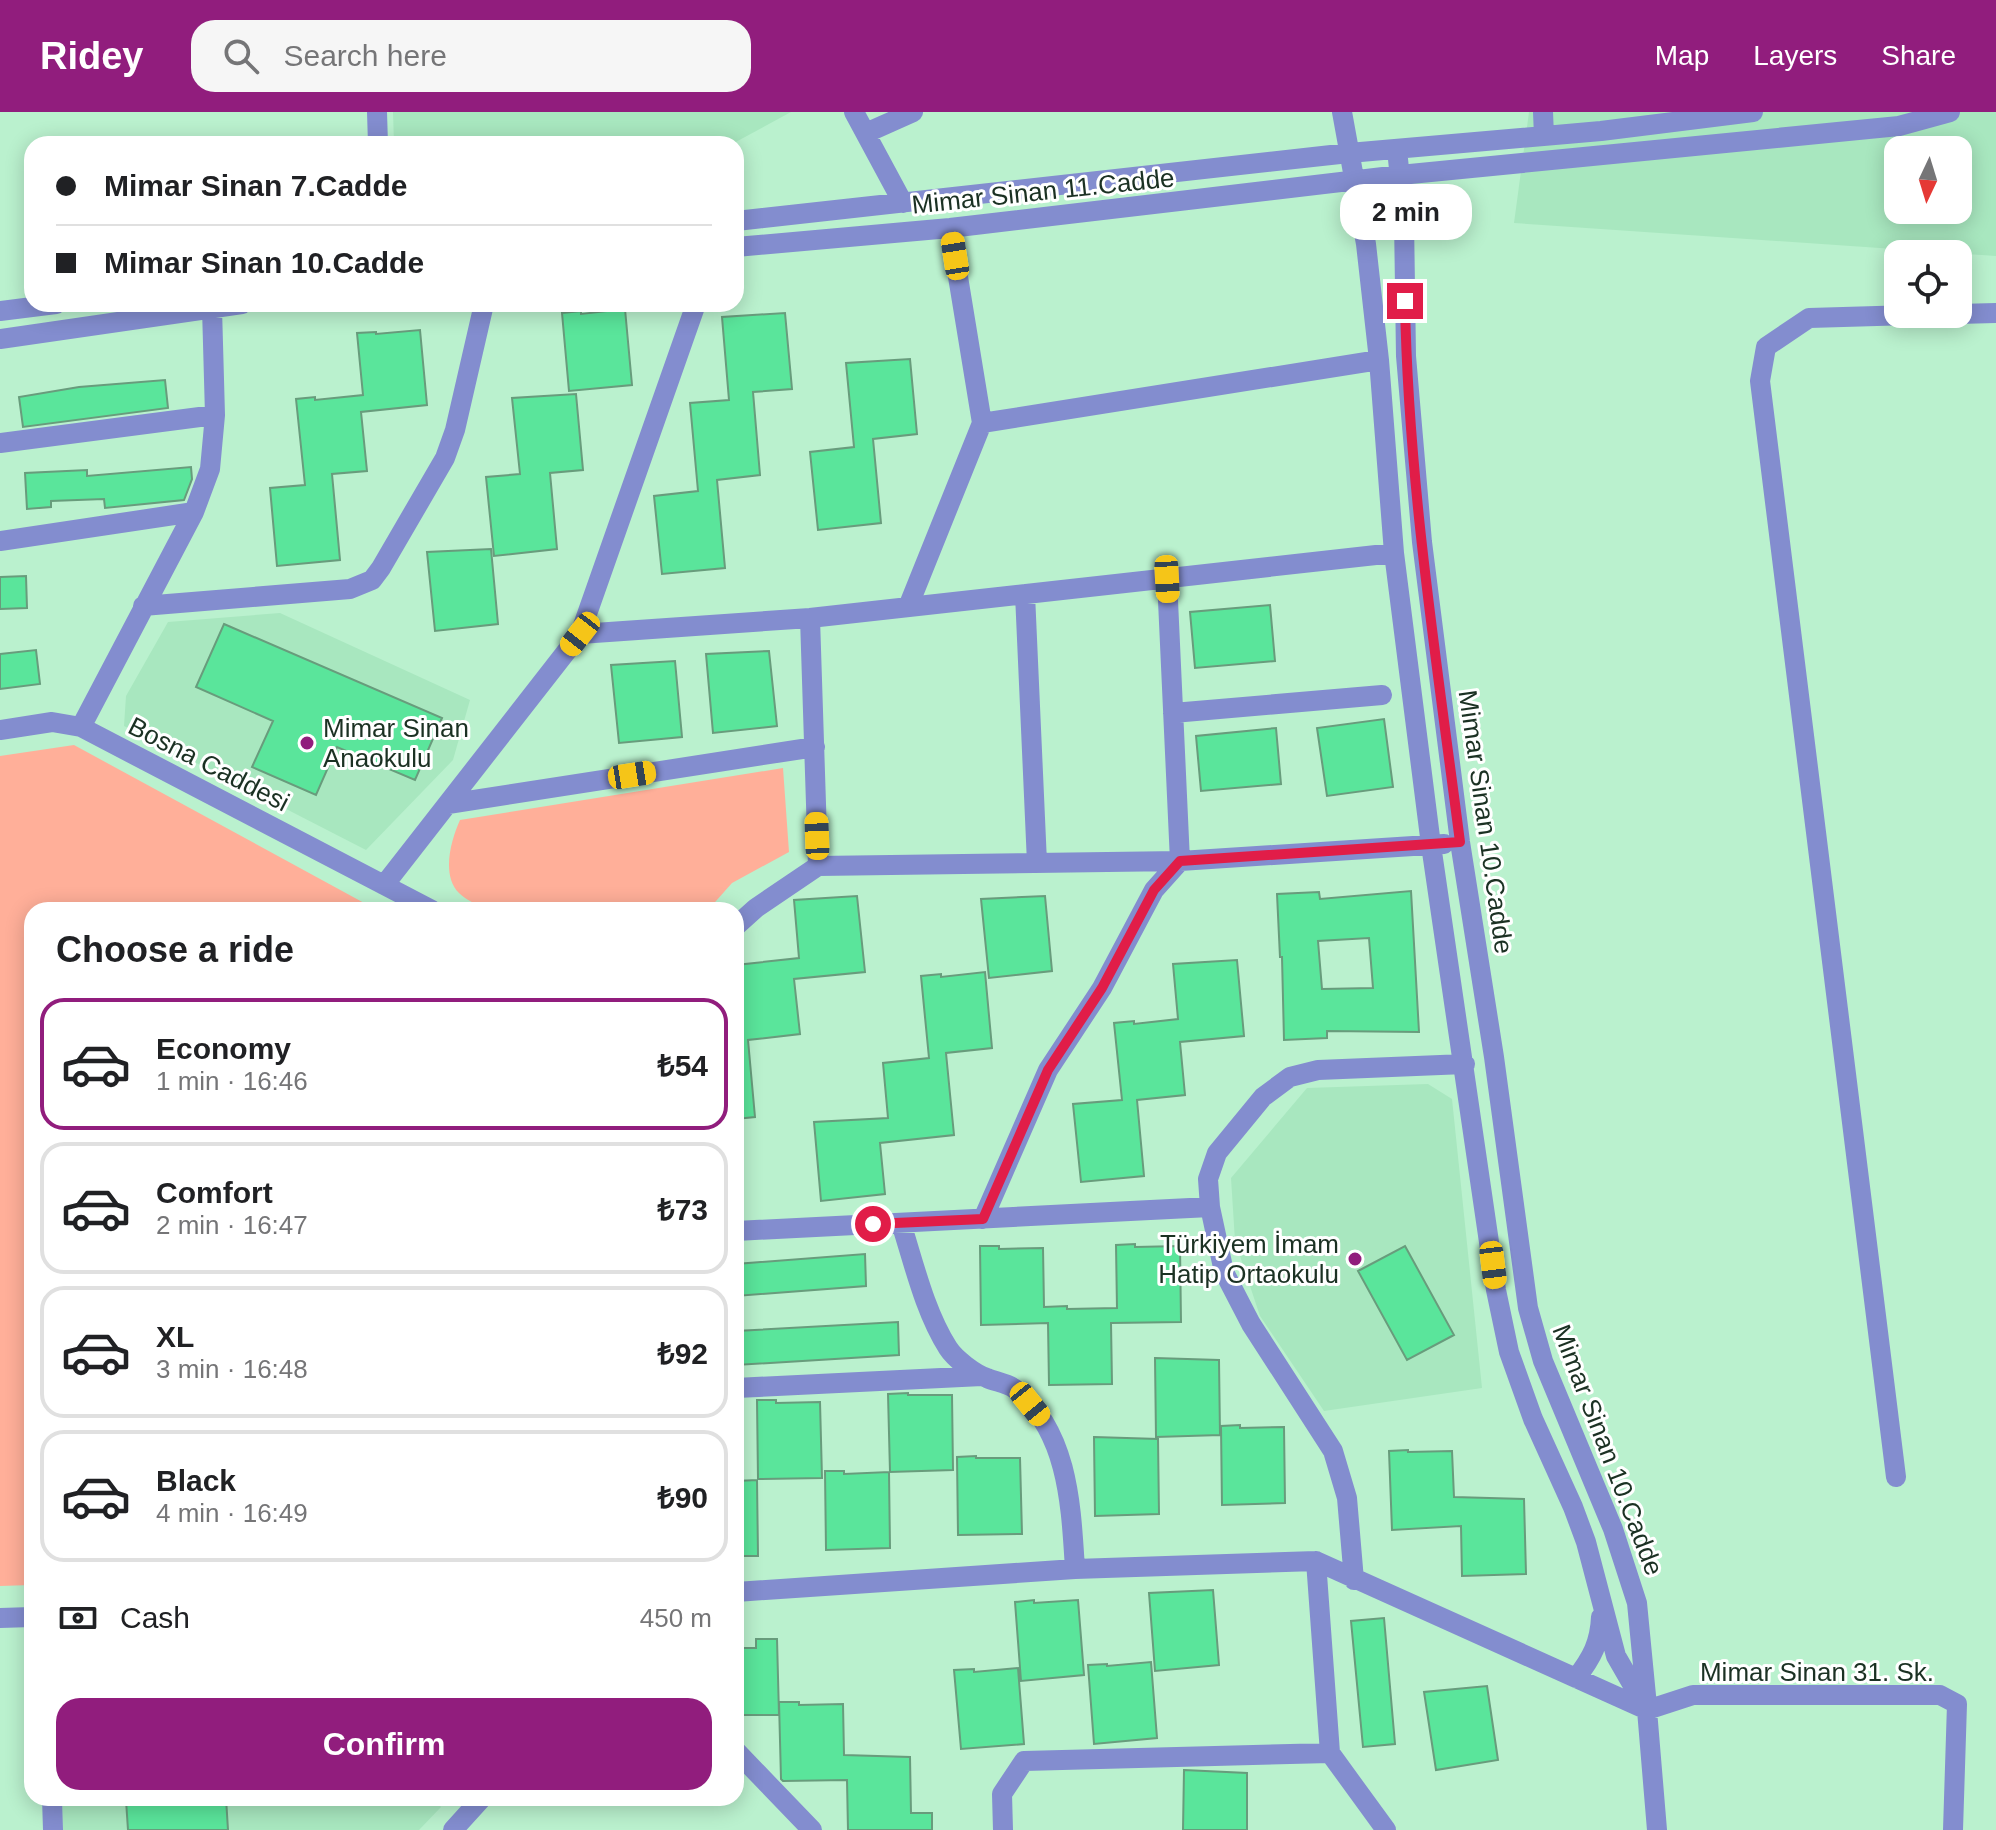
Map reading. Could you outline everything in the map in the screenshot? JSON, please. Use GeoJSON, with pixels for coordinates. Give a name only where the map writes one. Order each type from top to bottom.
{"type":"FeatureCollection","features":[{"type":"Feature","properties":{"kind":"street"},"geometry":{"type":"LineString","coordinates":[[377,112],[378,136]]}},
{"type":"Feature","properties":{"kind":"street"},"geometry":{"type":"LineString","coordinates":[[854,112],[903,203]]}},
{"type":"Feature","properties":{"kind":"street"},"geometry":{"type":"LineString","coordinates":[[866,133],[913,112]]}},
{"type":"Feature","properties":{"kind":"street","name":"Mimar Sinan 10.Cadde"},"geometry":{"type":"LineString","coordinates":[[1342,112],[1366,244],[1379,360],[1394,553],[1431,845],[1496,1290],[1509,1352],[1533,1419],[1573,1507],[1616,1656],[1647,1710]]}},
{"type":"Feature","properties":{"kind":"street"},"geometry":{"type":"LineString","coordinates":[[1543,112],[1544,136]]}},
{"type":"Feature","properties":{"kind":"street","name":"Mimar Sinan 11.Cadde"},"geometry":{"type":"LineString","coordinates":[[744,220],[1349,153],[1544,136],[1601,122],[1753,112]]}},
{"type":"Feature","properties":{"kind":"street","name":"Mimar Sinan 11.Cadde"},"geometry":{"type":"LineString","coordinates":[[744,246],[950,228],[1400,175],[1899,126],[1950,112]]}},
{"type":"Feature","properties":{"kind":"street","name":"Mimar Sinan 10.Cadde"},"geometry":{"type":"LineString","coordinates":[[1397,149],[1404,219],[1406,356],[1422,542],[1460,842],[1494,1057],[1528,1308],[1543,1361],[1613,1529],[1637,1603],[1644,1650],[1647,1710]]}},
{"type":"Feature","properties":{"kind":"street"},"geometry":{"type":"LineString","coordinates":[[908,607],[982,423],[950,228]]}},
{"type":"Feature","properties":{"kind":"street"},"geometry":{"type":"LineString","coordinates":[[0,311],[24,308]]}},
{"type":"Feature","properties":{"kind":"street"},"geometry":{"type":"LineString","coordinates":[[0,339],[185,312]]}},
{"type":"Feature","properties":{"kind":"street"},"geometry":{"type":"LineString","coordinates":[[81,727],[194,512],[210,469],[215,415],[212,312]]}},
{"type":"Feature","properties":{"kind":"street"},"geometry":{"type":"LineString","coordinates":[[143,606],[350,589],[372,580],[445,458],[455,430],[482,312]]}},
{"type":"Feature","properties":{"kind":"street"},"geometry":{"type":"LineString","coordinates":[[385,884],[580,634],[693,312]]}},
{"type":"Feature","properties":{"kind":"street"},"geometry":{"type":"LineString","coordinates":[[1972,314],[1996,313]]}},
{"type":"Feature","properties":{"kind":"street"},"geometry":{"type":"LineString","coordinates":[[1884,316],[1809,318],[1766,347],[1760,381],[1896,1477]]}},
{"type":"Feature","properties":{"kind":"street"},"geometry":{"type":"LineString","coordinates":[[982,423],[1379,360]]}},
{"type":"Feature","properties":{"kind":"street"},"geometry":{"type":"LineString","coordinates":[[0,443],[215,415]]}},
{"type":"Feature","properties":{"kind":"street"},"geometry":{"type":"LineString","coordinates":[[0,541],[194,512]]}},
{"type":"Feature","properties":{"kind":"street"},"geometry":{"type":"LineString","coordinates":[[580,634],[810,618],[1394,553]]}},
{"type":"Feature","properties":{"kind":"street"},"geometry":{"type":"LineString","coordinates":[[983,1219],[1048,1070],[1102,988],[1154,890],[1180,861],[1167,579]]}},
{"type":"Feature","properties":{"kind":"street"},"geometry":{"type":"LineString","coordinates":[[1025,594],[1037,863]]}},
{"type":"Feature","properties":{"kind":"street"},"geometry":{"type":"LineString","coordinates":[[810,618],[818,866]]}},
{"type":"Feature","properties":{"kind":"street"},"geometry":{"type":"LineString","coordinates":[[1173,713],[1382,695]]}},
{"type":"Feature","properties":{"kind":"street","name":"Bosna Caddesi"},"geometry":{"type":"LineString","coordinates":[[0,730],[52,722],[81,727],[418,902]]}},
{"type":"Feature","properties":{"kind":"street"},"geometry":{"type":"LineString","coordinates":[[448,804],[815,747]]}},
{"type":"Feature","properties":{"kind":"street"},"geometry":{"type":"LineString","coordinates":[[744,919],[818,866],[1180,861],[1460,842]]}},
{"type":"Feature","properties":{"kind":"street"},"geometry":{"type":"LineString","coordinates":[[1354,1580],[1347,1498],[1333,1451],[1251,1324],[1224,1272],[1210,1207],[1208,1179],[1217,1153],[1263,1097],[1290,1077],[1318,1070],[1465,1064]]}},
{"type":"Feature","properties":{"kind":"street"},"geometry":{"type":"LineString","coordinates":[[744,1231],[1210,1207]]}},
{"type":"Feature","properties":{"kind":"street"},"geometry":{"type":"LineString","coordinates":[[901,1223],[931,1312],[950,1351],[982,1376],[1013,1387],[1044,1421],[1070,1493],[1075,1569]]}},
{"type":"Feature","properties":{"kind":"street"},"geometry":{"type":"LineString","coordinates":[[744,1388],[982,1376]]}},
{"type":"Feature","properties":{"kind":"street"},"geometry":{"type":"LineString","coordinates":[[744,1591],[1075,1569],[1316,1561],[1647,1710],[1657,1830]]}},
{"type":"Feature","properties":{"kind":"street"},"geometry":{"type":"LineString","coordinates":[[1316,1561],[1330,1753],[1386,1830]]}},
{"type":"Feature","properties":{"kind":"street"},"geometry":{"type":"LineString","coordinates":[[1576,1678],[1595,1653],[1600,1634],[1602,1601]]}},
{"type":"Feature","properties":{"kind":"street"},"geometry":{"type":"LineString","coordinates":[[0,1618],[24,1617]]}},
{"type":"Feature","properties":{"kind":"street","name":"Mimar Sinan 31. Sk."},"geometry":{"type":"LineString","coordinates":[[1647,1710],[1693,1695],[1940,1695],[1957,1704],[1953,1830]]}},
{"type":"Feature","properties":{"kind":"street"},"geometry":{"type":"LineString","coordinates":[[1003,1830],[1002,1794],[1024,1761],[1330,1753]]}},
{"type":"Feature","properties":{"kind":"street"},"geometry":{"type":"LineString","coordinates":[[744,1759],[812,1830]]}},
{"type":"Feature","properties":{"kind":"street"},"geometry":{"type":"LineString","coordinates":[[52,1806],[53,1830]]}},
{"type":"Feature","properties":{"kind":"street"},"geometry":{"type":"LineString","coordinates":[[453,1830],[469,1806]]}},
{"type":"Feature","properties":{"kind":"shaded area"},"geometry":{"type":"Polygon","coordinates":[[[393,112],[791,112],[744,137],[394,136],[393,112]]]}},
{"type":"Feature","properties":{"kind":"shaded area"},"geometry":{"type":"Polygon","coordinates":[[[1529,112],[1996,112],[1996,256],[1972,254],[1972,240],[1884,240],[1884,248],[1514,223],[1529,112]]]}},
{"type":"Feature","properties":{"kind":"shaded area","name":"Mimar Sinan Anaokulu"},"geometry":{"type":"Polygon","coordinates":[[[280,613],[470,700],[453,760],[366,850],[124,726],[126,696],[168,622],[280,613]]]}},
{"type":"Feature","properties":{"kind":"shaded area"},"geometry":{"type":"Polygon","coordinates":[[[74,745],[362,902],[24,902],[24,1585],[0,1586],[0,756],[74,745]]]}},
{"type":"Feature","properties":{"kind":"shaded area"},"geometry":{"type":"Polygon","coordinates":[[[783,768],[789,852],[732,883],[715,902],[473,902],[459,893],[450,877],[449,857],[460,820],[783,768]]]}},
{"type":"Feature","properties":{"kind":"shaded area","name":"Türkiyem İmam Hatip Ortaokulu"},"geometry":{"type":"Polygon","coordinates":[[[1428,1084],[1452,1099],[1482,1388],[1324,1411],[1260,1316],[1235,1241],[1231,1178],[1307,1088],[1428,1084]]]}},
{"type":"Feature","properties":{"kind":"shaded area"},"geometry":{"type":"Polygon","coordinates":[[[62,1806],[441,1807],[419,1830],[63,1830],[62,1806]]]}},
{"type":"Feature","properties":{"kind":"building"},"geometry":{"type":"Polygon","coordinates":[[[625,312],[632,385],[569,391],[562,313],[625,312]]]}},
{"type":"Feature","properties":{"kind":"building"},"geometry":{"type":"Polygon","coordinates":[[[785,313],[792,389],[753,392],[760,475],[717,480],[725,568],[662,574],[654,496],[698,491],[690,403],[729,400],[722,317],[785,313]]]}},
{"type":"Feature","properties":{"kind":"building"},"geometry":{"type":"Polygon","coordinates":[[[420,330],[427,405],[361,412],[367,471],[332,474],[340,560],[277,566],[270,488],[305,485],[296,399],[363,395],[357,333],[420,330]]]}},
{"type":"Feature","properties":{"kind":"building"},"geometry":{"type":"Polygon","coordinates":[[[910,359],[917,434],[873,439],[881,523],[818,530],[810,452],[854,447],[846,363],[910,359]]]}},
{"type":"Feature","properties":{"kind":"building"},"geometry":{"type":"Polygon","coordinates":[[[165,380],[168,408],[23,427],[19,397],[79,387],[165,380]]]}},
{"type":"Feature","properties":{"kind":"building"},"geometry":{"type":"Polygon","coordinates":[[[576,394],[583,470],[550,473],[557,549],[494,556],[486,477],[520,474],[512,398],[576,394]]]}},
{"type":"Feature","properties":{"kind":"building"},"geometry":{"type":"Polygon","coordinates":[[[191,467],[192,479],[184,500],[105,508],[104,499],[51,501],[51,507],[27,509],[25,473],[87,470],[87,476],[191,467]]]}},
{"type":"Feature","properties":{"kind":"building"},"geometry":{"type":"Polygon","coordinates":[[[491,549],[498,624],[435,631],[427,552],[491,549]]]}},
{"type":"Feature","properties":{"kind":"building"},"geometry":{"type":"Polygon","coordinates":[[[26,576],[27,608],[0,609],[0,577],[26,576]]]}},
{"type":"Feature","properties":{"kind":"building"},"geometry":{"type":"Polygon","coordinates":[[[1270,605],[1275,661],[1195,668],[1190,612],[1270,605]]]}},
{"type":"Feature","properties":{"kind":"building"},"geometry":{"type":"Polygon","coordinates":[[[224,624],[442,718],[415,780],[337,747],[316,795],[252,767],[273,721],[196,687],[224,624]]]}},
{"type":"Feature","properties":{"kind":"building"},"geometry":{"type":"Polygon","coordinates":[[[36,650],[40,684],[0,689],[0,654],[36,650]]]}},
{"type":"Feature","properties":{"kind":"building"},"geometry":{"type":"Polygon","coordinates":[[[769,651],[777,726],[713,733],[706,654],[769,651]]]}},
{"type":"Feature","properties":{"kind":"building"},"geometry":{"type":"Polygon","coordinates":[[[675,661],[682,737],[619,743],[611,665],[675,661]]]}},
{"type":"Feature","properties":{"kind":"building"},"geometry":{"type":"Polygon","coordinates":[[[1384,719],[1393,787],[1327,796],[1317,728],[1384,719]]]}},
{"type":"Feature","properties":{"kind":"building"},"geometry":{"type":"Polygon","coordinates":[[[1276,728],[1281,784],[1201,791],[1196,736],[1276,728]]]}},
{"type":"Feature","properties":{"kind":"building"},"geometry":{"type":"Polygon","coordinates":[[[1411,891],[1419,1032],[1327,1031],[1327,1038],[1284,1040],[1277,894],[1319,892],[1320,899],[1411,891]],[[1369,938],[1318,941],[1322,989],[1373,988],[1369,938]]]}},
{"type":"Feature","properties":{"kind":"building"},"geometry":{"type":"Polygon","coordinates":[[[857,896],[865,972],[794,979],[800,1034],[748,1040],[755,1117],[744,1118],[744,964],[799,958],[794,900],[857,896]]]}},
{"type":"Feature","properties":{"kind":"building"},"geometry":{"type":"Polygon","coordinates":[[[1045,896],[1052,971],[989,978],[981,899],[1045,896]]]}},
{"type":"Feature","properties":{"kind":"building"},"geometry":{"type":"Polygon","coordinates":[[[1237,960],[1244,1036],[1180,1042],[1185,1095],[1137,1100],[1144,1176],[1081,1182],[1073,1104],[1122,1100],[1114,1023],[1178,1019],[1173,964],[1237,960]]]}},
{"type":"Feature","properties":{"kind":"building"},"geometry":{"type":"Polygon","coordinates":[[[985,972],[992,1048],[946,1053],[954,1135],[880,1143],[885,1194],[821,1201],[814,1122],[888,1118],[883,1063],[929,1058],[921,976],[985,972]]]}},
{"type":"Feature","properties":{"kind":"building"},"geometry":{"type":"Polygon","coordinates":[[[1135,1244],[1135,1247],[1180,1246],[1181,1322],[1111,1323],[1112,1384],[1049,1385],[1048,1323],[981,1325],[980,1246],[1043,1248],[1044,1307],[1067,1306],[1067,1309],[1117,1308],[1116,1245],[1135,1244]]]}},
{"type":"Feature","properties":{"kind":"building"},"geometry":{"type":"Polygon","coordinates":[[[1405,1246],[1454,1335],[1407,1360],[1358,1271],[1405,1246]]]}},
{"type":"Feature","properties":{"kind":"building"},"geometry":{"type":"Polygon","coordinates":[[[865,1254],[866,1286],[744,1295],[744,1263],[865,1254]]]}},
{"type":"Feature","properties":{"kind":"building"},"geometry":{"type":"Polygon","coordinates":[[[898,1322],[899,1355],[744,1365],[744,1331],[898,1322]]]}},
{"type":"Feature","properties":{"kind":"building"},"geometry":{"type":"Polygon","coordinates":[[[1155,1358],[1219,1360],[1220,1435],[1156,1437],[1155,1358]]]}},
{"type":"Feature","properties":{"kind":"building"},"geometry":{"type":"Polygon","coordinates":[[[888,1394],[952,1395],[953,1470],[890,1472],[888,1394]]]}},
{"type":"Feature","properties":{"kind":"building"},"geometry":{"type":"Polygon","coordinates":[[[757,1400],[820,1402],[822,1478],[758,1479],[757,1400]]]}},
{"type":"Feature","properties":{"kind":"building"},"geometry":{"type":"Polygon","coordinates":[[[1240,1425],[1240,1428],[1284,1427],[1285,1503],[1222,1505],[1221,1426],[1240,1425]]]}},
{"type":"Feature","properties":{"kind":"building"},"geometry":{"type":"Polygon","coordinates":[[[1094,1437],[1158,1439],[1159,1514],[1095,1516],[1094,1437]]]}},
{"type":"Feature","properties":{"kind":"building"},"geometry":{"type":"Polygon","coordinates":[[[1389,1451],[1452,1451],[1454,1497],[1524,1499],[1526,1574],[1462,1576],[1461,1526],[1392,1530],[1389,1451]]]}},
{"type":"Feature","properties":{"kind":"building"},"geometry":{"type":"Polygon","coordinates":[[[957,1457],[1020,1458],[1022,1534],[958,1535],[957,1457]]]}},
{"type":"Feature","properties":{"kind":"building"},"geometry":{"type":"Polygon","coordinates":[[[825,1471],[844,1471],[844,1474],[889,1472],[890,1548],[826,1550],[825,1471]]]}},
{"type":"Feature","properties":{"kind":"building"},"geometry":{"type":"Polygon","coordinates":[[[757,1480],[758,1556],[744,1556],[744,1481],[757,1480]]]}},
{"type":"Feature","properties":{"kind":"building"},"geometry":{"type":"Polygon","coordinates":[[[1213,1590],[1219,1665],[1155,1671],[1149,1593],[1213,1590]]]}},
{"type":"Feature","properties":{"kind":"building"},"geometry":{"type":"Polygon","coordinates":[[[1034,1600],[1034,1603],[1078,1600],[1084,1675],[1021,1681],[1015,1602],[1034,1600]]]}},
{"type":"Feature","properties":{"kind":"building"},"geometry":{"type":"Polygon","coordinates":[[[1384,1618],[1395,1744],[1363,1747],[1351,1621],[1384,1618]]]}},
{"type":"Feature","properties":{"kind":"building"},"geometry":{"type":"Polygon","coordinates":[[[756,1639],[777,1639],[779,1715],[744,1715],[744,1648],[756,1648],[756,1639]]]}},
{"type":"Feature","properties":{"kind":"building"},"geometry":{"type":"Polygon","coordinates":[[[1151,1662],[1157,1738],[1094,1744],[1088,1665],[1151,1662]]]}},
{"type":"Feature","properties":{"kind":"building"},"geometry":{"type":"Polygon","coordinates":[[[1018,1668],[1024,1744],[961,1749],[954,1670],[974,1669],[974,1672],[1018,1668]]]}},
{"type":"Feature","properties":{"kind":"building"},"geometry":{"type":"Polygon","coordinates":[[[1487,1686],[1498,1760],[1436,1770],[1424,1692],[1487,1686]]]}},
{"type":"Feature","properties":{"kind":"building"},"geometry":{"type":"Polygon","coordinates":[[[779,1702],[843,1704],[844,1755],[910,1757],[911,1813],[932,1813],[932,1830],[848,1830],[847,1780],[783,1781],[779,1702]]]}},
{"type":"Feature","properties":{"kind":"building"},"geometry":{"type":"Polygon","coordinates":[[[1184,1770],[1247,1773],[1247,1830],[1183,1830],[1184,1770]]]}},
{"type":"Feature","properties":{"kind":"building"},"geometry":{"type":"Polygon","coordinates":[[[126,1806],[226,1806],[228,1830],[128,1830],[126,1806]]]}},
{"type":"Feature","properties":{"kind":"place","name":"Mimar Sinan Anaokulu"},"geometry":{"type":"Point","coordinates":[307,743]}},
{"type":"Feature","properties":{"kind":"place","name":"Türkiyem İmam Hatip Ortaokulu"},"geometry":{"type":"Point","coordinates":[1355,1259]}},
{"type":"Feature","properties":{"kind":"route"},"geometry":{"type":"LineString","coordinates":[[873,1224],[983,1219],[1048,1070],[1102,988],[1154,890],[1180,861],[1460,842],[1422,542],[1406,356],[1405,301]]}}]}
